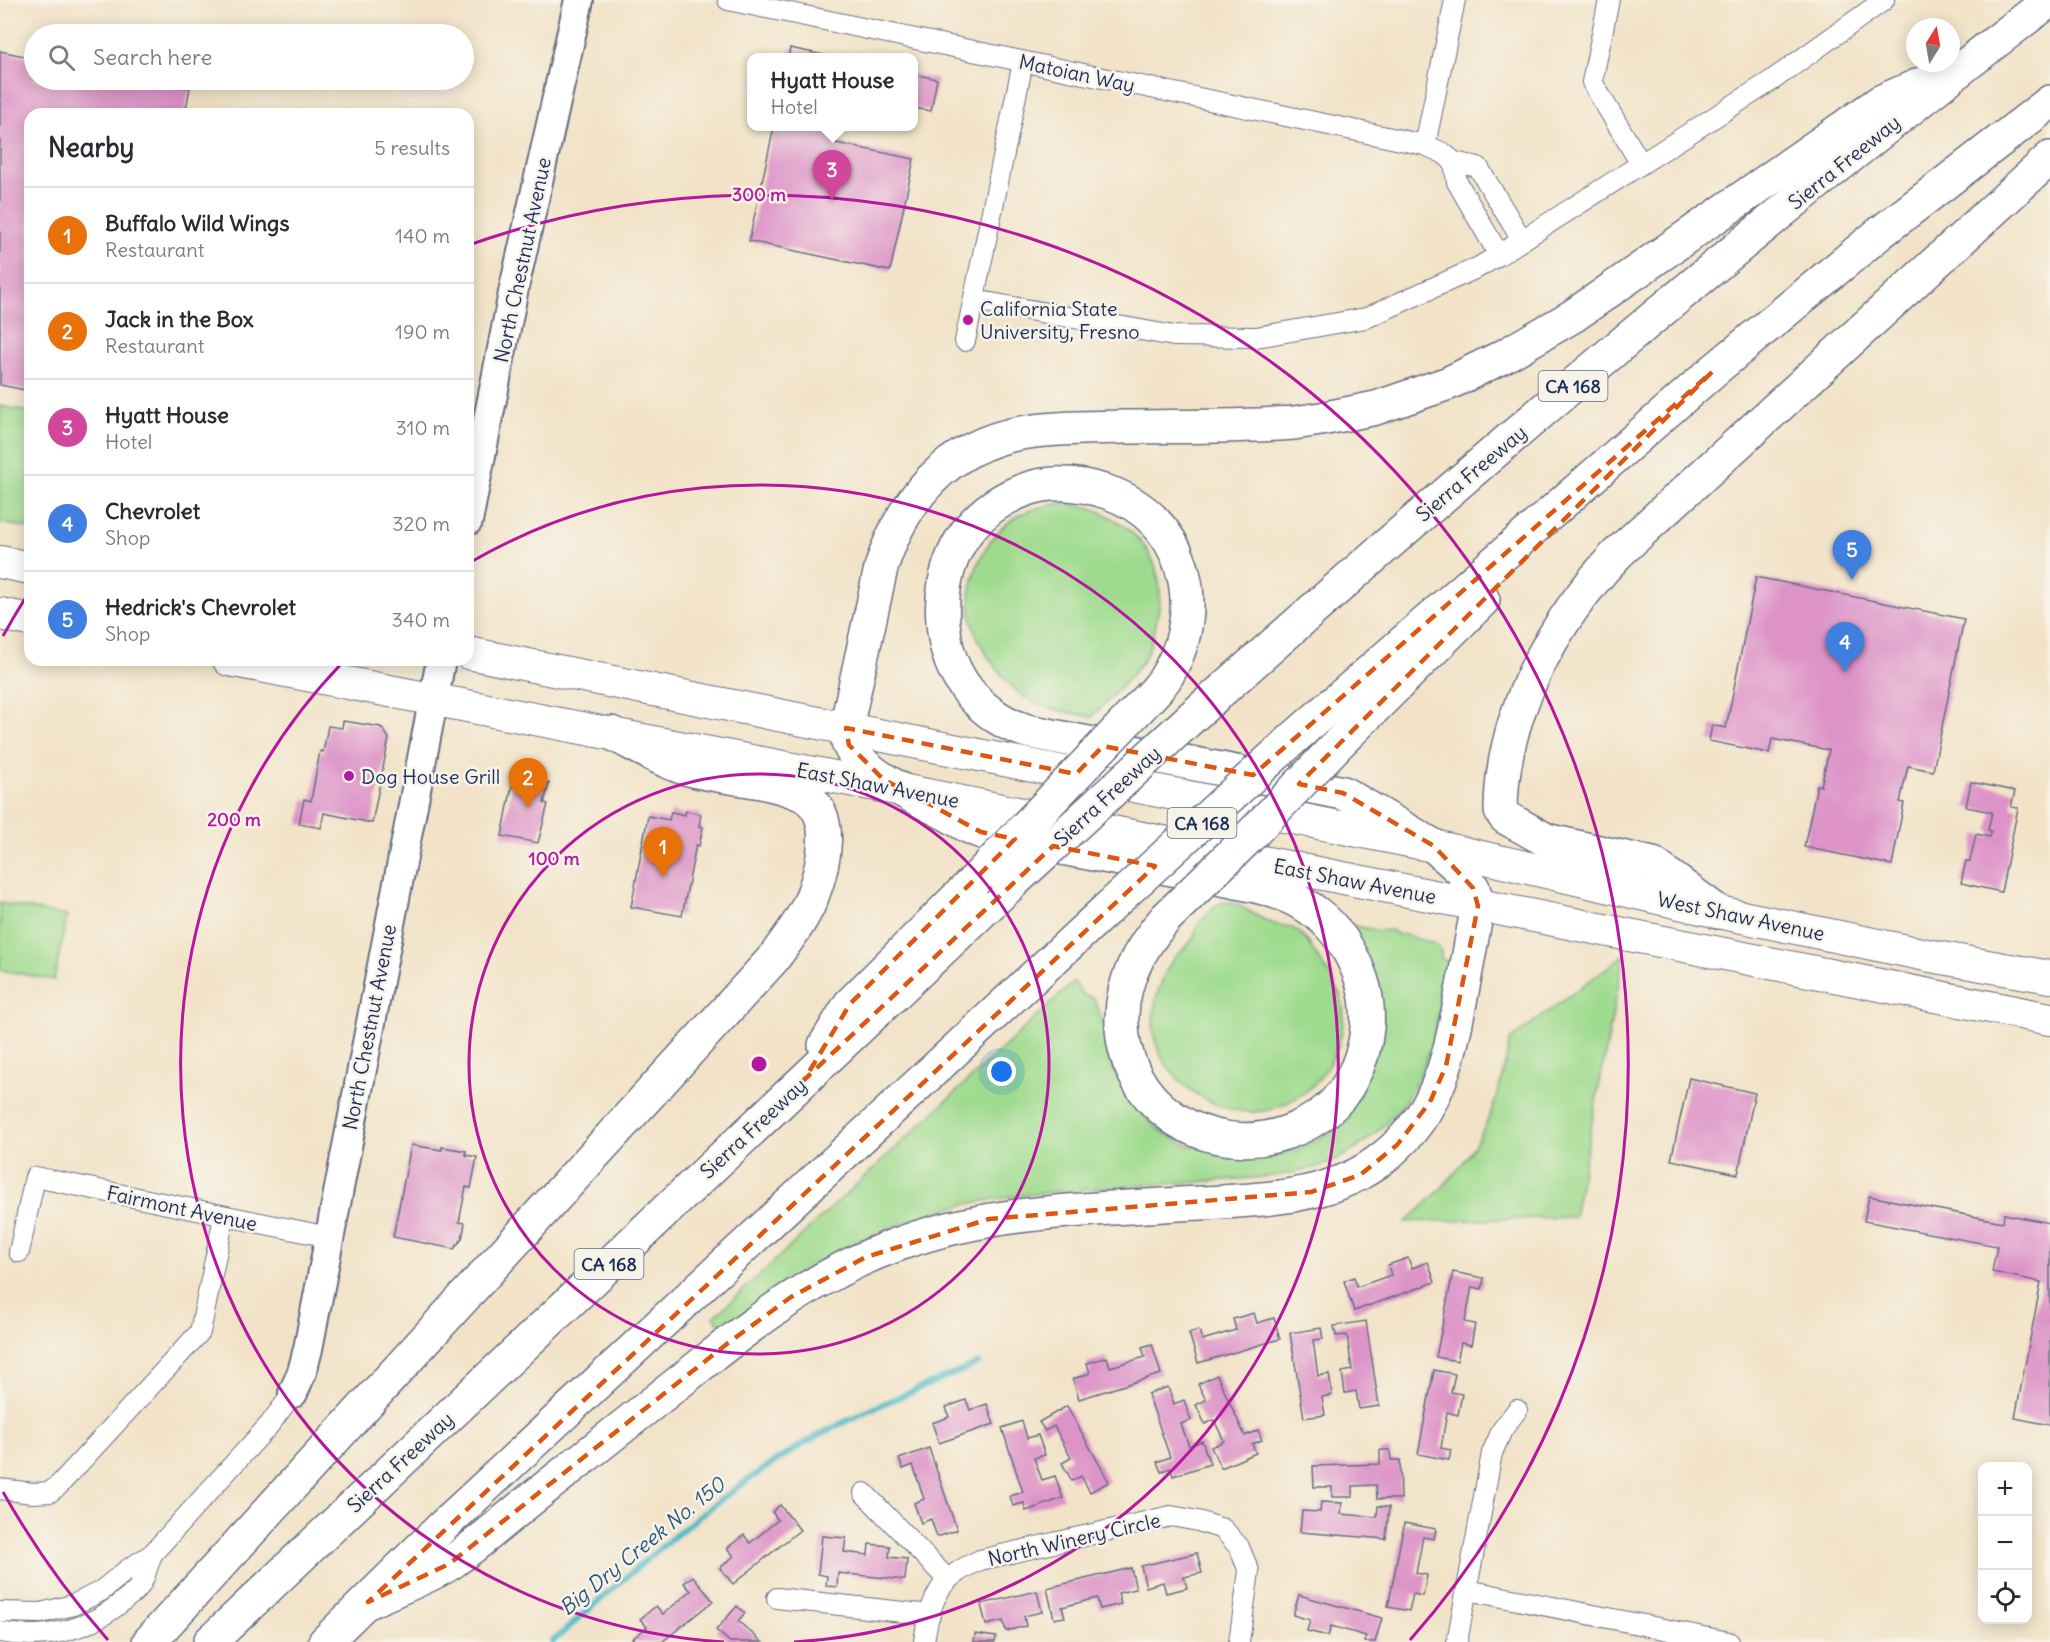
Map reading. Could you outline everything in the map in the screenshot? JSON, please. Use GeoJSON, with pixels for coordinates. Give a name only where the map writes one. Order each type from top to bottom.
{"type":"FeatureCollection","features":[{"type":"Feature","properties":{"kind":"highway","name":"Sierra Freeway"},"geometry":{"type":"LineString","coordinates":[[210,1642],[1008,887],[1192,717],[1370,558],[1687,289],[1963,66],[2050,0]]}},
{"type":"Feature","properties":{"kind":"highway"},"geometry":{"type":"LineString","coordinates":[[1712,372],[1337,744],[1248,838],[1166,918],[1143,945],[1131,972],[1122,1008],[1122,1030],[1136,1078],[1152,1100],[1173,1119],[1201,1133],[1224,1139],[1241,1141],[1269,1138],[1296,1130],[1319,1117],[1344,1092],[1358,1067],[1366,1038],[1368,1011],[1362,980],[1353,959],[1332,927],[1312,908],[1301,901],[1250,884],[981,832],[902,790],[863,763],[849,745],[846,728],[874,593],[887,549],[901,519],[920,490],[944,467],[959,457],[1002,437],[1044,429],[1264,425],[1321,419],[1376,408],[1440,386],[1494,361],[1573,316],[1880,102],[1963,66]]}},
{"type":"Feature","properties":{"kind":"highway","name":"CA 168"},"geometry":{"type":"LineString","coordinates":[[325,1642],[451,1518],[1295,737],[1712,372],[1880,233],[2050,102]]}},
{"type":"Feature","properties":{"kind":"highway"},"geometry":{"type":"LineString","coordinates":[[1718,912],[1653,864],[1546,840],[1505,817],[1501,811],[1504,765],[1512,732],[1532,681],[1548,646],[1574,606],[1618,553],[2050,158]]}},
{"type":"Feature","properties":{"kind":"highway"},"geometry":{"type":"LineString","coordinates":[[368,1602],[449,1564],[728,1343],[791,1297],[866,1257],[927,1235],[989,1219],[1074,1210],[1279,1197],[1334,1186],[1360,1175],[1388,1153],[1416,1124],[1440,1082],[1453,1039],[1478,906],[1473,888],[1461,870],[1434,846],[1343,793],[1027,731],[987,712],[968,690],[950,658],[944,634],[942,610],[946,578],[958,545],[971,526],[994,506],[1033,487],[1060,483],[1092,487],[1122,498],[1141,510],[1160,528],[1180,561],[1187,587],[1186,626],[1170,670],[1141,706],[974,881],[850,1004],[804,1080]]}},
{"type":"Feature","properties":{"kind":"highway"},"geometry":{"type":"LineString","coordinates":[[149,1642],[773,960],[812,898],[825,839],[825,825],[819,810],[804,795],[780,786],[684,768],[611,733]]}},
{"type":"Feature","properties":{"kind":"main road"},"geometry":{"type":"LineString","coordinates":[[0,562],[24,567]]}},
{"type":"Feature","properties":{"kind":"main road"},"geometry":{"type":"LineString","coordinates":[[0,614],[24,619]]}},
{"type":"Feature","properties":{"kind":"main road"},"geometry":{"type":"LineString","coordinates":[[474,654],[1434,846]]}},
{"type":"Feature","properties":{"kind":"main road","name":"East Shaw Avenue"},"geometry":{"type":"LineString","coordinates":[[260,666],[902,790],[1526,916]]}},
{"type":"Feature","properties":{"kind":"main road","name":"West Shaw Avenue"},"geometry":{"type":"LineString","coordinates":[[1434,846],[1718,912],[1931,956],[2050,977]]}},
{"type":"Feature","properties":{"kind":"main road","name":"West Shaw Avenue"},"geometry":{"type":"LineString","coordinates":[[1526,916],[2050,1019]]}},
{"type":"Feature","properties":{"kind":"street","name":"North Chestnut Avenue"},"geometry":{"type":"LineString","coordinates":[[474,491],[514,288],[579,0]]}},
{"type":"Feature","properties":{"kind":"street","name":"Matoian Way"},"geometry":{"type":"LineString","coordinates":[[728,0],[1425,145],[1443,153],[1454,162],[1478,167],[1522,240]]}},
{"type":"Feature","properties":{"kind":"street"},"geometry":{"type":"LineString","coordinates":[[1425,145],[1455,0]]}},
{"type":"Feature","properties":{"kind":"street"},"geometry":{"type":"LineString","coordinates":[[1609,0],[1592,82],[1641,164]]}},
{"type":"Feature","properties":{"kind":"street"},"geometry":{"type":"LineString","coordinates":[[974,300],[1174,336],[1256,337],[1365,318],[1479,267],[1499,255],[1771,81],[1884,0]]}},
{"type":"Feature","properties":{"kind":"street"},"geometry":{"type":"LineString","coordinates":[[965,340],[1023,62]]}},
{"type":"Feature","properties":{"kind":"street"},"geometry":{"type":"LineString","coordinates":[[1454,162],[1457,182],[1499,255]]}},
{"type":"Feature","properties":{"kind":"street","name":"North Chestnut Avenue"},"geometry":{"type":"LineString","coordinates":[[292,1393],[305,1362],[440,666]]}},
{"type":"Feature","properties":{"kind":"street","name":"Fairmont Avenue"},"geometry":{"type":"LineString","coordinates":[[20,1252],[35,1177],[329,1237]]}},
{"type":"Feature","properties":{"kind":"street"},"geometry":{"type":"LineString","coordinates":[[0,1489],[33,1493],[50,1492],[59,1485],[200,1332],[224,1217]]}},
{"type":"Feature","properties":{"kind":"street"},"geometry":{"type":"LineString","coordinates":[[0,1611],[41,1613],[73,1605],[101,1591],[152,1554],[270,1424],[292,1393]]}},
{"type":"Feature","properties":{"kind":"street"},"geometry":{"type":"LineString","coordinates":[[1457,1642],[1492,1453],[1502,1430],[1517,1410]]}},
{"type":"Feature","properties":{"kind":"street"},"geometry":{"type":"LineString","coordinates":[[864,1493],[948,1580]]}},
{"type":"Feature","properties":{"kind":"street","name":"North Winery Circle"},"geometry":{"type":"LineString","coordinates":[[924,1642],[937,1594],[952,1575],[980,1560],[1171,1516],[1198,1521],[1222,1529],[1239,1547],[1249,1571],[1239,1642]]}},
{"type":"Feature","properties":{"kind":"street"},"geometry":{"type":"LineString","coordinates":[[6,1636],[40,1635],[62,1631],[82,1626],[102,1616],[116,1608],[140,1586],[152,1554]]}},
{"type":"Feature","properties":{"kind":"street"},"geometry":{"type":"LineString","coordinates":[[1467,1590],[1729,1642]]}},
{"type":"Feature","properties":{"kind":"street"},"geometry":{"type":"LineString","coordinates":[[777,1598],[930,1615]]}},
{"type":"Feature","properties":{"kind":"highlighted area"},"geometry":{"type":"Polygon","coordinates":[[[1712,372],[1299,784],[1343,793],[1434,846],[1473,888],[1478,906],[1446,1066],[1430,1102],[1397,1145],[1360,1175],[1311,1192],[989,1219],[866,1257],[791,1297],[728,1343],[449,1564],[368,1602],[1155,866],[1053,846],[804,1080],[850,1004],[1015,839],[981,832],[883,779],[849,745],[846,728],[1076,774],[1103,746],[1253,775],[1712,372]]]}},
{"type":"Feature","properties":{"kind":"green space"},"geometry":{"type":"Polygon","coordinates":[[[0,406],[24,411],[24,527],[0,523],[0,406]]]}},
{"type":"Feature","properties":{"kind":"green space"},"geometry":{"type":"Polygon","coordinates":[[[1063,503],[1095,509],[1128,529],[1148,552],[1159,580],[1158,614],[1145,657],[1131,676],[1092,717],[1044,706],[1019,693],[989,658],[976,634],[971,617],[972,584],[984,551],[994,537],[1019,515],[1041,507],[1063,503]]]}},
{"type":"Feature","properties":{"kind":"green space"},"geometry":{"type":"Polygon","coordinates":[[[1230,902],[1268,922],[1291,928],[1300,933],[1333,980],[1343,1006],[1339,1043],[1321,1076],[1298,1097],[1264,1111],[1249,1112],[1230,1109],[1212,1103],[1195,1093],[1167,1066],[1158,1050],[1153,1031],[1157,998],[1161,983],[1171,963],[1192,940],[1195,931],[1207,914],[1221,903],[1230,902]]]}},
{"type":"Feature","properties":{"kind":"green space"},"geometry":{"type":"Polygon","coordinates":[[[0,903],[67,916],[54,980],[0,970],[0,903]]]}},
{"type":"Feature","properties":{"kind":"green space"},"geometry":{"type":"Polygon","coordinates":[[[1352,925],[1378,931],[1391,930],[1399,935],[1404,934],[1434,944],[1441,952],[1441,959],[1449,961],[1432,1042],[1414,1087],[1389,1120],[1355,1149],[1331,1162],[1287,1174],[1044,1193],[989,1200],[952,1208],[916,1218],[848,1247],[784,1285],[723,1329],[714,1317],[1074,982],[1083,995],[1094,998],[1104,1026],[1110,1062],[1129,1100],[1155,1127],[1184,1144],[1235,1155],[1296,1150],[1327,1134],[1342,1120],[1361,1092],[1350,927],[1352,925]]]}},
{"type":"Feature","properties":{"kind":"green space"},"geometry":{"type":"Polygon","coordinates":[[[1624,955],[1574,1217],[1405,1222],[1449,1181],[1482,1132],[1501,1081],[1510,1040],[1624,955]]]}},
{"type":"Feature","properties":{"kind":"building"},"geometry":{"type":"Polygon","coordinates":[[[790,48],[814,53],[789,53],[790,48]]]}},
{"type":"Feature","properties":{"kind":"building"},"geometry":{"type":"Polygon","coordinates":[[[0,51],[24,56],[24,90],[190,90],[186,108],[24,108],[24,390],[0,385],[0,51]]]}},
{"type":"Feature","properties":{"kind":"building"},"geometry":{"type":"Polygon","coordinates":[[[918,75],[937,79],[931,111],[918,109],[918,75]]]}},
{"type":"Feature","properties":{"kind":"building"},"geometry":{"type":"Polygon","coordinates":[[[773,131],[839,131],[836,143],[914,159],[890,271],[749,241],[773,131]]]}},
{"type":"Feature","properties":{"kind":"building"},"geometry":{"type":"Polygon","coordinates":[[[1756,577],[1964,619],[1933,771],[1908,766],[1900,802],[1904,803],[1892,865],[1804,847],[1817,785],[1821,786],[1829,750],[1772,739],[1769,753],[1709,741],[1712,725],[1726,728],[1756,577]]]}},
{"type":"Feature","properties":{"kind":"building","name":"Dog House Grill"},"geometry":{"type":"Polygon","coordinates":[[[343,721],[381,727],[389,738],[372,823],[324,813],[321,828],[299,824],[304,799],[311,801],[320,751],[323,752],[328,726],[342,728],[343,721]]]}},
{"type":"Feature","properties":{"kind":"building"},"geometry":{"type":"Polygon","coordinates":[[[514,776],[549,783],[544,803],[548,804],[538,843],[502,836],[514,776]]]}},
{"type":"Feature","properties":{"kind":"building"},"geometry":{"type":"Polygon","coordinates":[[[1971,782],[2015,791],[2011,807],[2018,808],[2001,892],[1961,883],[1966,861],[1970,861],[1976,834],[1990,837],[1991,831],[1988,830],[1992,812],[1966,807],[1971,782]]]}},
{"type":"Feature","properties":{"kind":"building"},"geometry":{"type":"Polygon","coordinates":[[[686,811],[701,814],[699,826],[703,827],[699,846],[696,845],[682,916],[631,907],[648,816],[669,820],[671,812],[685,815],[686,811]]]}},
{"type":"Feature","properties":{"kind":"building"},"geometry":{"type":"Polygon","coordinates":[[[1689,1078],[1755,1093],[1738,1174],[1671,1160],[1689,1078]]]}},
{"type":"Feature","properties":{"kind":"building"},"geometry":{"type":"Polygon","coordinates":[[[411,1145],[466,1151],[466,1155],[477,1157],[471,1188],[466,1187],[459,1222],[465,1223],[462,1239],[454,1249],[393,1237],[411,1145]]]}},
{"type":"Feature","properties":{"kind":"building"},"geometry":{"type":"Polygon","coordinates":[[[1869,1196],[2003,1222],[2004,1214],[2050,1223],[2050,1425],[2015,1418],[2041,1282],[1992,1272],[1997,1246],[1864,1221],[1869,1196]]]}},
{"type":"Feature","properties":{"kind":"building"},"geometry":{"type":"Polygon","coordinates":[[[1408,1258],[1412,1268],[1428,1262],[1435,1282],[1354,1311],[1344,1281],[1354,1277],[1357,1287],[1391,1275],[1388,1265],[1408,1258]]]}},
{"type":"Feature","properties":{"kind":"building"},"geometry":{"type":"Polygon","coordinates":[[[1453,1272],[1484,1278],[1482,1289],[1472,1287],[1465,1322],[1475,1324],[1471,1345],[1461,1343],[1457,1361],[1436,1357],[1453,1272]]]}},
{"type":"Feature","properties":{"kind":"building"},"geometry":{"type":"Polygon","coordinates":[[[1254,1313],[1257,1323],[1274,1318],[1280,1339],[1198,1363],[1189,1333],[1199,1330],[1202,1340],[1236,1330],[1233,1319],[1254,1313]]]}},
{"type":"Feature","properties":{"kind":"building"},"geometry":{"type":"Polygon","coordinates":[[[1366,1321],[1379,1406],[1359,1409],[1356,1391],[1345,1393],[1342,1372],[1352,1370],[1347,1335],[1336,1336],[1334,1326],[1366,1321]]]}},
{"type":"Feature","properties":{"kind":"building"},"geometry":{"type":"Polygon","coordinates":[[[1321,1328],[1323,1339],[1313,1340],[1318,1376],[1329,1374],[1332,1395],[1322,1397],[1325,1415],[1304,1418],[1290,1333],[1321,1328]]]}},
{"type":"Feature","properties":{"kind":"building"},"geometry":{"type":"Polygon","coordinates":[[[1152,1344],[1161,1374],[1079,1399],[1073,1379],[1090,1373],[1087,1363],[1107,1357],[1110,1367],[1145,1357],[1142,1347],[1152,1344]]]}},
{"type":"Feature","properties":{"kind":"building"},"geometry":{"type":"Polygon","coordinates":[[[1434,1370],[1455,1374],[1451,1392],[1462,1394],[1458,1415],[1447,1412],[1441,1448],[1451,1450],[1449,1460],[1418,1454],[1434,1370]]]}},
{"type":"Feature","properties":{"kind":"building"},"geometry":{"type":"Polygon","coordinates":[[[1217,1375],[1245,1436],[1258,1430],[1262,1440],[1252,1444],[1256,1453],[1221,1468],[1211,1447],[1224,1441],[1214,1420],[1205,1424],[1196,1405],[1206,1400],[1198,1384],[1217,1375]]]}},
{"type":"Feature","properties":{"kind":"building"},"geometry":{"type":"Polygon","coordinates":[[[1168,1387],[1174,1404],[1184,1400],[1191,1420],[1181,1424],[1189,1446],[1202,1441],[1210,1464],[1173,1476],[1170,1468],[1161,1472],[1157,1462],[1170,1457],[1148,1394],[1168,1387]]]}},
{"type":"Feature","properties":{"kind":"building"},"geometry":{"type":"Polygon","coordinates":[[[966,1400],[970,1410],[987,1404],[994,1424],[939,1443],[932,1423],[949,1417],[946,1407],[966,1400]]]}},
{"type":"Feature","properties":{"kind":"building"},"geometry":{"type":"Polygon","coordinates":[[[1067,1406],[1109,1482],[1090,1492],[1081,1476],[1072,1481],[1062,1463],[1071,1458],[1054,1426],[1045,1431],[1039,1422],[1067,1406]]]}},
{"type":"Feature","properties":{"kind":"building"},"geometry":{"type":"Polygon","coordinates":[[[1022,1421],[1027,1438],[1038,1435],[1045,1455],[1034,1458],[1042,1480],[1055,1476],[1063,1498],[1026,1511],[1024,1503],[1013,1506],[1010,1496],[1023,1492],[1002,1428],[1022,1421]]]}},
{"type":"Feature","properties":{"kind":"building"},"geometry":{"type":"Polygon","coordinates":[[[929,1448],[957,1530],[937,1537],[931,1519],[921,1523],[914,1503],[924,1499],[913,1465],[903,1469],[899,1459],[929,1448]]]}},
{"type":"Feature","properties":{"kind":"building"},"geometry":{"type":"Polygon","coordinates":[[[1380,1450],[1390,1450],[1391,1460],[1400,1460],[1401,1499],[1377,1499],[1376,1485],[1353,1486],[1353,1497],[1332,1497],[1332,1487],[1314,1487],[1313,1466],[1380,1464],[1380,1450]]]}},
{"type":"Feature","properties":{"kind":"building"},"geometry":{"type":"Polygon","coordinates":[[[1321,1502],[1342,1503],[1341,1514],[1377,1517],[1378,1506],[1389,1507],[1386,1539],[1300,1532],[1302,1511],[1320,1512],[1321,1502]]]}},
{"type":"Feature","properties":{"kind":"building"},"geometry":{"type":"Polygon","coordinates":[[[780,1505],[800,1530],[733,1584],[720,1568],[734,1556],[727,1548],[744,1535],[750,1543],[778,1520],[772,1512],[780,1505]]]}},
{"type":"Feature","properties":{"kind":"building"},"geometry":{"type":"Polygon","coordinates":[[[1404,1523],[1436,1529],[1434,1539],[1423,1537],[1416,1573],[1427,1575],[1423,1596],[1413,1594],[1409,1611],[1388,1607],[1404,1523]]]}},
{"type":"Feature","properties":{"kind":"building"},"geometry":{"type":"Polygon","coordinates":[[[822,1536],[846,1538],[844,1552],[868,1555],[869,1544],[890,1546],[889,1557],[907,1559],[905,1580],[838,1573],[837,1587],[826,1586],[827,1576],[818,1574],[822,1536]]]}},
{"type":"Feature","properties":{"kind":"building"},"geometry":{"type":"Polygon","coordinates":[[[1197,1553],[1202,1573],[1184,1577],[1187,1588],[1166,1593],[1163,1582],[1146,1587],[1141,1566],[1197,1553]]]}},
{"type":"Feature","properties":{"kind":"building"},"geometry":{"type":"Polygon","coordinates":[[[1131,1568],[1136,1589],[1118,1593],[1121,1604],[1100,1609],[1097,1598],[1062,1607],[1065,1617],[1054,1619],[1047,1588],[1131,1568]]]}},
{"type":"Feature","properties":{"kind":"building"},"geometry":{"type":"Polygon","coordinates":[[[693,1576],[713,1601],[662,1642],[635,1642],[632,1639],[647,1627],[640,1619],[656,1606],[663,1614],[691,1591],[684,1583],[693,1576]]]}},
{"type":"Feature","properties":{"kind":"building"},"geometry":{"type":"Polygon","coordinates":[[[1037,1591],[1042,1612],[1024,1616],[1026,1626],[1006,1631],[1003,1621],[986,1625],[981,1604],[1037,1591]]]}},
{"type":"Feature","properties":{"kind":"building"},"geometry":{"type":"Polygon","coordinates":[[[1299,1595],[1382,1618],[1375,1642],[1364,1642],[1366,1636],[1331,1626],[1328,1636],[1307,1631],[1310,1620],[1293,1615],[1299,1595]]]}},
{"type":"Feature","properties":{"kind":"building"},"geometry":{"type":"Polygon","coordinates":[[[737,1606],[745,1613],[738,1621],[762,1642],[730,1642],[716,1630],[737,1606]]]}},
{"type":"Feature","properties":{"kind":"building"},"geometry":{"type":"Polygon","coordinates":[[[975,1634],[996,1637],[995,1642],[974,1642],[975,1634]]]}},
{"type":"Feature","properties":{"kind":"waterway","name":"Big Dry Creek No. 150"},"geometry":{"type":"LineString","coordinates":[[552,1642],[714,1504],[784,1456],[859,1415],[979,1363]]}},
{"type":"Feature","properties":{"kind":"place","name":"Hyatt House"},"geometry":{"type":"Point","coordinates":[832,200]}},
{"type":"Feature","properties":{"kind":"place","name":"California State University, Fresno"},"geometry":{"type":"Point","coordinates":[968,320]}},
{"type":"Feature","properties":{"kind":"place","name":"Hedrick's Chevrolet"},"geometry":{"type":"Point","coordinates":[1852,580]}},
{"type":"Feature","properties":{"kind":"place","name":"Chevrolet"},"geometry":{"type":"Point","coordinates":[1845,672]}},
{"type":"Feature","properties":{"kind":"place","name":"Dog House Grill"},"geometry":{"type":"Point","coordinates":[349,776]}},
{"type":"Feature","properties":{"kind":"place","name":"Jack in the Box"},"geometry":{"type":"Point","coordinates":[528,808]}},
{"type":"Feature","properties":{"kind":"place","name":"Buffalo Wild Wings"},"geometry":{"type":"Point","coordinates":[663,877]}}]}
